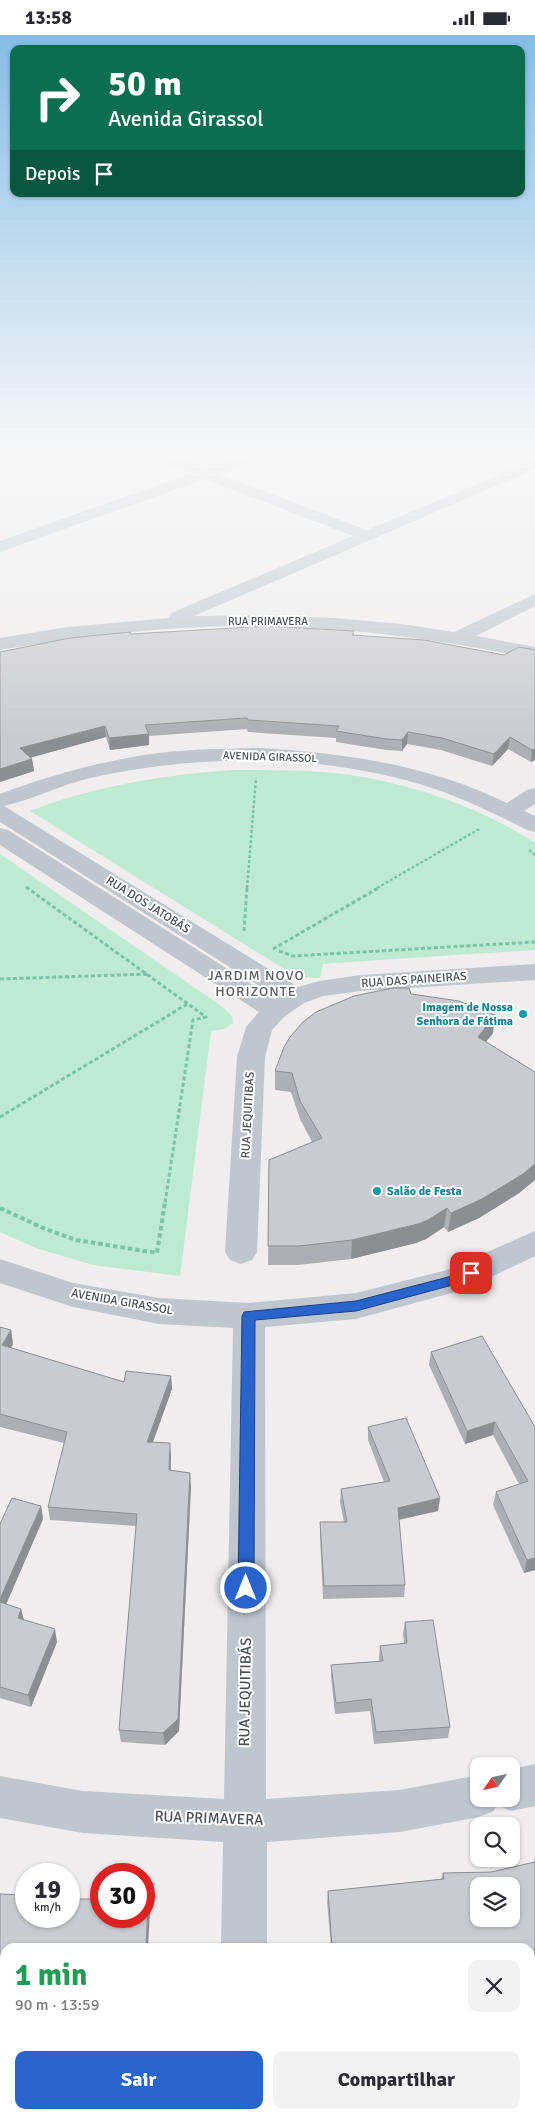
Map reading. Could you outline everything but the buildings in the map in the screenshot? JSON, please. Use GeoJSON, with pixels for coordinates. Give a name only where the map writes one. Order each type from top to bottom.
{"type":"FeatureCollection","features":[{"type":"Feature","properties":{"kind":"street"},"geometry":{"type":"LineString","coordinates":[[161,623],[345,544]]}},
{"type":"Feature","properties":{"kind":"street"},"geometry":{"type":"LineString","coordinates":[[459,637],[535,599]]}},
{"type":"Feature","properties":{"kind":"street","name":"RUA PRIMAVERA"},"geometry":{"type":"LineString","coordinates":[[0,644],[74,632],[161,623],[310,621],[459,637],[535,653]]}},
{"type":"Feature","properties":{"kind":"street","name":"AVENIDA GIRASSOL"},"geometry":{"type":"LineString","coordinates":[[0,801],[38,787],[91,772],[146,762],[202,756],[258,755],[324,759],[389,770],[451,787],[510,810],[535,825]]}},
{"type":"Feature","properties":{"kind":"street"},"geometry":{"type":"LineString","coordinates":[[510,810],[535,795]]}},
{"type":"Feature","properties":{"kind":"street","name":"RUA DOS JATOBÁS"},"geometry":{"type":"LineString","coordinates":[[0,812],[285,1004]]}},
{"type":"Feature","properties":{"kind":"street","name":"RUA DOS JATOBÁS"},"geometry":{"type":"LineString","coordinates":[[0,835],[285,1004]]}},
{"type":"Feature","properties":{"kind":"street","name":"RUA DAS PAINEIRAS"},"geometry":{"type":"LineString","coordinates":[[285,1004],[319,989],[361,983],[535,972]]}},
{"type":"Feature","properties":{"kind":"street","name":"RUA JEQUITIBAS"},"geometry":{"type":"LineString","coordinates":[[241,1252],[252,1057],[259,1027],[285,1004]]}},
{"type":"Feature","properties":{"kind":"street","name":"AVENIDA GIRASSOL"},"geometry":{"type":"LineString","coordinates":[[0,1271],[73,1295],[159,1311],[249,1316],[356,1306],[455,1280],[535,1243]]}},
{"type":"Feature","properties":{"kind":"street","name":"RUA JEQUITIBÁS"},"geometry":{"type":"LineString","coordinates":[[244,1943],[249,1316]]}},
{"type":"Feature","properties":{"kind":"street"},"geometry":{"type":"LineString","coordinates":[[520,1788],[535,1785]]}},
{"type":"Feature","properties":{"kind":"street","name":"RUA PRIMAVERA"},"geometry":{"type":"LineString","coordinates":[[0,1797],[83,1812],[244,1822],[400,1811],[470,1798]]}},
{"type":"Feature","properties":{"kind":"path"},"geometry":{"type":"LineString","coordinates":[[244,931],[257,776],[248,777]]}},
{"type":"Feature","properties":{"kind":"path"},"geometry":{"type":"LineString","coordinates":[[478,823],[485,826],[272,949],[293,956],[535,942]]}},
{"type":"Feature","properties":{"kind":"path"},"geometry":{"type":"LineString","coordinates":[[526,848],[535,855]]}},
{"type":"Feature","properties":{"kind":"path"},"geometry":{"type":"LineString","coordinates":[[0,1207],[43,1228],[76,1241],[157,1253],[193,1020],[206,1017],[24,885]]}},
{"type":"Feature","properties":{"kind":"path"},"geometry":{"type":"LineString","coordinates":[[236,926],[251,936]]}},
{"type":"Feature","properties":{"kind":"path"},"geometry":{"type":"LineString","coordinates":[[0,979],[149,974]]}},
{"type":"Feature","properties":{"kind":"path"},"geometry":{"type":"LineString","coordinates":[[0,1117],[189,1003]]}},
{"type":"Feature","properties":{"kind":"green space"},"geometry":{"type":"Polygon","coordinates":[[[232,770],[335,773],[360,776],[412,788],[465,806],[490,817],[535,843],[535,950],[323,964],[320,978],[297,977],[30,811],[104,788],[180,775],[232,770]]]}},
{"type":"Feature","properties":{"kind":"green space"},"geometry":{"type":"Polygon","coordinates":[[[0,854],[220,1005],[232,1016],[233,1023],[224,1029],[211,1031],[180,1276],[93,1265],[36,1248],[0,1232],[0,854]]]}},
{"type":"Feature","properties":{"kind":"place","name":"Imagem de Nossa Senhora de Fátima"},"geometry":{"type":"Point","coordinates":[523,1014]}},
{"type":"Feature","properties":{"kind":"place","name":"Salão de Festa"},"geometry":{"type":"Point","coordinates":[377,1191]}},
{"type":"Feature","properties":{"kind":"district","name":"JARDIM NOVO HORIZONTE"},"geometry":{"type":"Point","coordinates":[256,983]}},
{"type":"Feature","properties":{"kind":"route"},"geometry":{"type":"LineString","coordinates":[[246,1588],[249,1316],[356,1306],[455,1280],[471,1273]]}}]}
